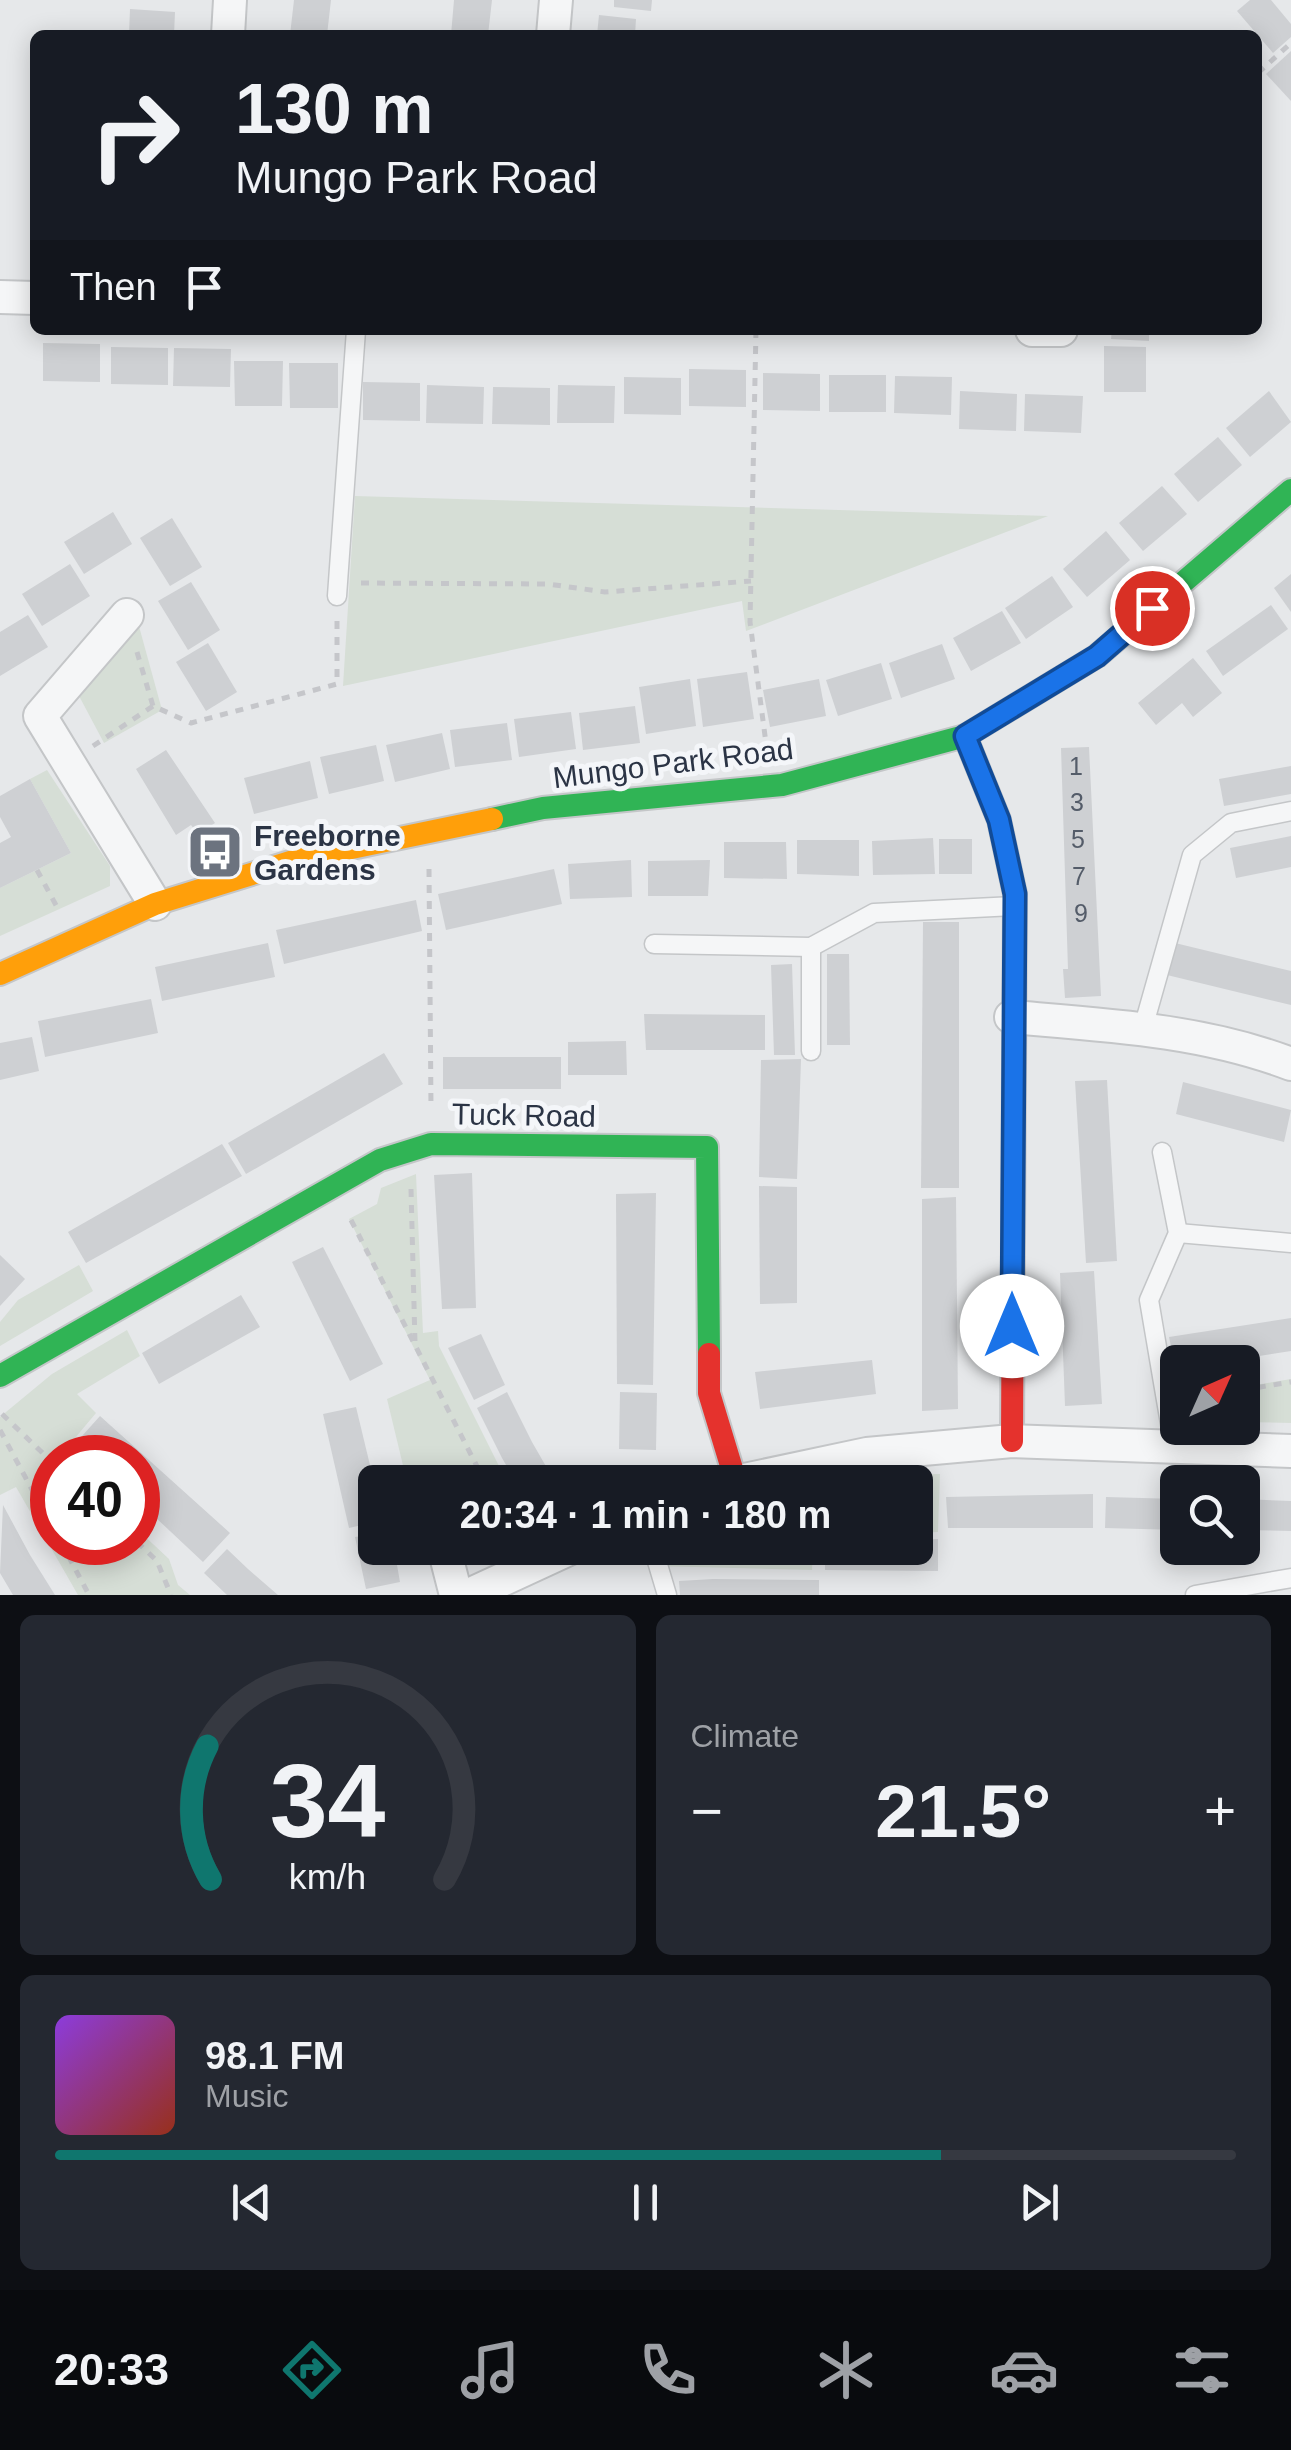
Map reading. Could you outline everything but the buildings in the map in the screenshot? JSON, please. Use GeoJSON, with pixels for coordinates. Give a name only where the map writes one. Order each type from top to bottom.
{"type":"FeatureCollection","features":[{"type":"Feature","properties":{"kind":"street"},"geometry":{"type":"LineString","coordinates":[[228,30],[230,0]]}},
{"type":"Feature","properties":{"kind":"street"},"geometry":{"type":"LineString","coordinates":[[553,30],[556,0]]}},
{"type":"Feature","properties":{"kind":"street"},"geometry":{"type":"LineString","coordinates":[[0,297],[30,298]]}},
{"type":"Feature","properties":{"kind":"street","name":"Mungo Park Road"},"geometry":{"type":"LineString","coordinates":[[0,974],[155,904],[303,858],[543,808],[772,786],[965,736],[1097,656],[1291,490]]}},
{"type":"Feature","properties":{"kind":"street"},"geometry":{"type":"LineString","coordinates":[[127,615],[40,716],[155,904]]}},
{"type":"Feature","properties":{"kind":"street"},"geometry":{"type":"LineString","coordinates":[[965,736],[999,820],[1014,906],[1012,1442]]}},
{"type":"Feature","properties":{"kind":"street"},"geometry":{"type":"LineString","coordinates":[[1011,1016],[1143,1028],[1253,1049],[1291,1064]]}},
{"type":"Feature","properties":{"kind":"street","name":"Tuck Road"},"geometry":{"type":"LineString","coordinates":[[0,1376],[380,1160],[421,1148],[707,1147],[709,1393],[730,1465]]}},
{"type":"Feature","properties":{"kind":"street"},"geometry":{"type":"LineString","coordinates":[[815,1465],[867,1454],[1012,1442],[1291,1450]]}},
{"type":"Feature","properties":{"kind":"street"},"geometry":{"type":"LineString","coordinates":[[448,1565],[456,1595]]}},
{"type":"Feature","properties":{"kind":"street"},"geometry":{"type":"LineString","coordinates":[[484,1592],[537,1565]]}},
{"type":"Feature","properties":{"kind":"lane"},"geometry":{"type":"LineString","coordinates":[[337,590],[356,335]]}},
{"type":"Feature","properties":{"kind":"lane"},"geometry":{"type":"LineString","coordinates":[[1143,1028],[1192,855],[1231,823],[1291,810]]}},
{"type":"Feature","properties":{"kind":"lane"},"geometry":{"type":"LineString","coordinates":[[654,944],[811,946],[874,914],[1014,906]]}},
{"type":"Feature","properties":{"kind":"lane"},"geometry":{"type":"LineString","coordinates":[[811,946],[811,1050]]}},
{"type":"Feature","properties":{"kind":"lane"},"geometry":{"type":"LineString","coordinates":[[1162,1152],[1178,1233],[1148,1300],[1174,1447]]}},
{"type":"Feature","properties":{"kind":"lane"},"geometry":{"type":"LineString","coordinates":[[1178,1233],[1291,1244]]}},
{"type":"Feature","properties":{"kind":"lane"},"geometry":{"type":"LineString","coordinates":[[658,1565],[667,1595]]}},
{"type":"Feature","properties":{"kind":"lane"},"geometry":{"type":"LineString","coordinates":[[1195,1595],[1291,1578]]}},
{"type":"Feature","properties":{"kind":"path"},"geometry":{"type":"LineString","coordinates":[[1262,69],[1291,43]]}},
{"type":"Feature","properties":{"kind":"path"},"geometry":{"type":"LineString","coordinates":[[756,335],[750,622],[772,786]]}},
{"type":"Feature","properties":{"kind":"path"},"geometry":{"type":"LineString","coordinates":[[152,706],[191,723],[336,684],[337,590],[548,584],[604,592],[751,581]]}},
{"type":"Feature","properties":{"kind":"path"},"geometry":{"type":"LineString","coordinates":[[127,615],[152,706]]}},
{"type":"Feature","properties":{"kind":"path"},"geometry":{"type":"LineString","coordinates":[[68,762],[152,706]]}},
{"type":"Feature","properties":{"kind":"path"},"geometry":{"type":"LineString","coordinates":[[415,1346],[429,832]]}},
{"type":"Feature","properties":{"kind":"path"},"geometry":{"type":"LineString","coordinates":[[334,1186],[477,1465]]}},
{"type":"Feature","properties":{"kind":"path"},"geometry":{"type":"LineString","coordinates":[[1260,1387],[1291,1382]]}},
{"type":"Feature","properties":{"kind":"path"},"geometry":{"type":"LineString","coordinates":[[0,1412],[30,1441]]}},
{"type":"Feature","properties":{"kind":"path"},"geometry":{"type":"LineString","coordinates":[[0,1430],[30,1486]]}},
{"type":"Feature","properties":{"kind":"path"},"geometry":{"type":"LineString","coordinates":[[73,1565],[89,1595]]}},
{"type":"Feature","properties":{"kind":"path"},"geometry":{"type":"LineString","coordinates":[[159,1565],[172,1595]]}},
{"type":"Feature","properties":{"kind":"shaded area"},"geometry":{"type":"Polygon","coordinates":[[[355,496],[1048,516],[746,631],[742,601],[343,686],[355,496]]]}},
{"type":"Feature","properties":{"kind":"shaded area"},"geometry":{"type":"Polygon","coordinates":[[[137,619],[162,710],[104,743],[78,694],[137,619]]]}},
{"type":"Feature","properties":{"kind":"shaded area"},"geometry":{"type":"Polygon","coordinates":[[[47,770],[110,866],[110,886],[0,936],[0,888],[71,853],[30,779],[47,770]]]}},
{"type":"Feature","properties":{"kind":"shaded area"},"geometry":{"type":"Polygon","coordinates":[[[416,1174],[423,1333],[438,1331],[439,1346],[498,1465],[403,1465],[387,1399],[430,1380],[349,1219],[377,1204],[381,1188],[416,1174]]]}},
{"type":"Feature","properties":{"kind":"shaded area"},"geometry":{"type":"Polygon","coordinates":[[[79,1265],[93,1291],[0,1346],[0,1322],[18,1300],[79,1265]]]}},
{"type":"Feature","properties":{"kind":"shaded area"},"geometry":{"type":"Polygon","coordinates":[[[127,1330],[140,1356],[77,1394],[96,1413],[78,1435],[30,1435],[30,1511],[16,1487],[0,1495],[0,1417],[52,1374],[127,1330]]]}},
{"type":"Feature","properties":{"kind":"shaded area"},"geometry":{"type":"Polygon","coordinates":[[[1291,1379],[1291,1423],[1260,1422],[1260,1384],[1291,1379]]]}},
{"type":"Feature","properties":{"kind":"shaded area"},"geometry":{"type":"Polygon","coordinates":[[[933,1474],[940,1474],[938,1532],[933,1532],[933,1474]]]}},
{"type":"Feature","properties":{"kind":"shaded area"},"geometry":{"type":"Polygon","coordinates":[[[160,1551],[169,1559],[178,1585],[190,1595],[78,1595],[61,1565],[160,1565],[160,1551]]]}},
{"type":"Feature","properties":{"kind":"shaded area"},"geometry":{"type":"Polygon","coordinates":[[[654,1565],[812,1565],[812,1570],[654,1565]]]}},
{"type":"Feature","properties":{"kind":"traffic: fast"},"geometry":{"type":"LineString","coordinates":[[492,819],[543,808],[782,785],[965,736],[1097,656],[1291,490]]}},
{"type":"Feature","properties":{"kind":"traffic: fast"},"geometry":{"type":"LineString","coordinates":[[0,1376],[380,1160],[431,1144],[707,1147],[709,1354]]}},
{"type":"Feature","properties":{"kind":"traffic: slow"},"geometry":{"type":"LineString","coordinates":[[965,736],[999,820],[1015,894],[1013,1240]]}},
{"type":"Feature","properties":{"kind":"traffic: slow"},"geometry":{"type":"LineString","coordinates":[[0,974],[155,904],[303,858],[492,819]]}},
{"type":"Feature","properties":{"kind":"traffic: jam"},"geometry":{"type":"LineString","coordinates":[[1012,1441],[1013,1240]]}},
{"type":"Feature","properties":{"kind":"traffic: jam"},"geometry":{"type":"LineString","coordinates":[[709,1354],[709,1393],[731,1465]]}},
{"type":"Feature","properties":{"kind":"place","name":"Freeborne Gardens"},"geometry":{"type":"Point","coordinates":[215,852]}},
{"type":"Feature","properties":{"kind":"route"},"geometry":{"type":"LineString","coordinates":[[1012,1326],[1011,1016],[1015,894],[999,820],[965,736],[1097,656],[1152,608]]}}]}
